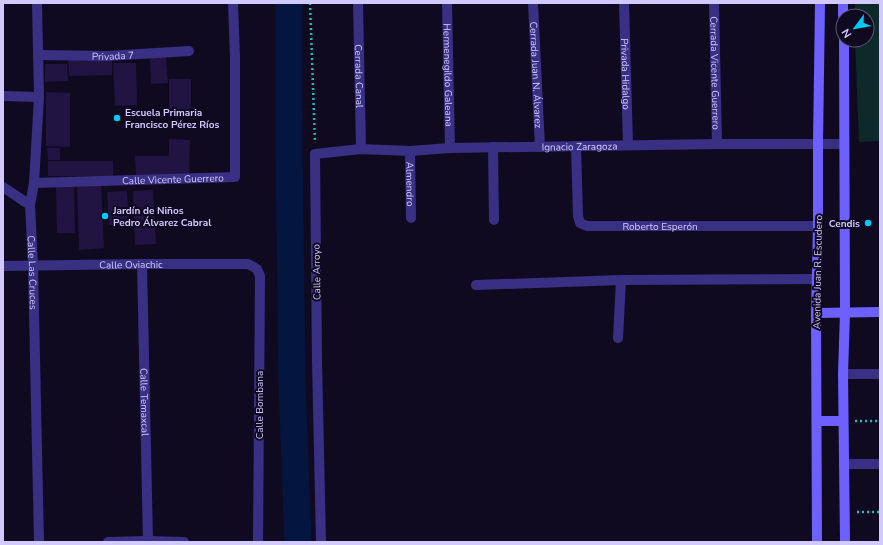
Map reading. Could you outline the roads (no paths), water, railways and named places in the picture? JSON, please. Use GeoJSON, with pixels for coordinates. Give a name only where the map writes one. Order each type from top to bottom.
{"type":"FeatureCollection","features":[{"type":"Feature","properties":{"kind":"main road","name":"Avenida Juan R. Escudero"},"geometry":{"type":"LineString","coordinates":[[817,542],[816,279],[818,226],[820,3]]}},
{"type":"Feature","properties":{"kind":"main road"},"geometry":{"type":"LineString","coordinates":[[844,48],[845,313],[843,374],[845,542]]}},
{"type":"Feature","properties":{"kind":"main road"},"geometry":{"type":"LineString","coordinates":[[816,313],[880,312]]}},
{"type":"Feature","properties":{"kind":"main road"},"geometry":{"type":"LineString","coordinates":[[817,421],[844,421]]}},
{"type":"Feature","properties":{"kind":"street","name":"Calle Las Cruces"},"geometry":{"type":"LineString","coordinates":[[37,3],[39,97],[34,183],[30,205],[33,266],[39,542]]}},
{"type":"Feature","properties":{"kind":"street","name":"Calle Vicente Guerrero"},"geometry":{"type":"LineString","coordinates":[[34,183],[235,177],[235,66],[233,3]]}},
{"type":"Feature","properties":{"kind":"street","name":"Cerrada Canal"},"geometry":{"type":"LineString","coordinates":[[358,3],[361,149]]}},
{"type":"Feature","properties":{"kind":"street","name":"Hermenegildo Galeana"},"geometry":{"type":"LineString","coordinates":[[447,3],[450,148]]}},
{"type":"Feature","properties":{"kind":"street","name":"Cerrada Juan N. Álvarez"},"geometry":{"type":"LineString","coordinates":[[533,3],[540,147]]}},
{"type":"Feature","properties":{"kind":"street","name":"Privada Hidalgo"},"geometry":{"type":"LineString","coordinates":[[624,3],[628,145]]}},
{"type":"Feature","properties":{"kind":"street","name":"Cerrada Vicente Guerrero"},"geometry":{"type":"LineString","coordinates":[[714,3],[717,144]]}},
{"type":"Feature","properties":{"kind":"street","name":"Privada 7"},"geometry":{"type":"LineString","coordinates":[[38,55],[107,56],[189,51]]}},
{"type":"Feature","properties":{"kind":"street"},"geometry":{"type":"LineString","coordinates":[[3,96],[39,97]]}},
{"type":"Feature","properties":{"kind":"street","name":"Ignacio Zaragoza"},"geometry":{"type":"LineString","coordinates":[[315,154],[361,149],[410,151],[493,147],[818,143],[844,144]]}},
{"type":"Feature","properties":{"kind":"street","name":"Roberto Esperón"},"geometry":{"type":"LineString","coordinates":[[576,146],[578,216],[580,222],[587,226],[818,226]]}},
{"type":"Feature","properties":{"kind":"street"},"geometry":{"type":"LineString","coordinates":[[493,147],[494,220]]}},
{"type":"Feature","properties":{"kind":"street","name":"Almendro"},"geometry":{"type":"LineString","coordinates":[[410,151],[411,218]]}},
{"type":"Feature","properties":{"kind":"street","name":"Calle Arroyo"},"geometry":{"type":"LineString","coordinates":[[315,154],[317,377],[321,542]]}},
{"type":"Feature","properties":{"kind":"street"},"geometry":{"type":"LineString","coordinates":[[3,187],[30,205]]}},
{"type":"Feature","properties":{"kind":"street","name":"Calle Temaxcal"},"geometry":{"type":"LineString","coordinates":[[142,264],[148,541]]}},
{"type":"Feature","properties":{"kind":"street","name":"Calle Oviachic"},"geometry":{"type":"LineString","coordinates":[[3,266],[248,264],[257,269]]}},
{"type":"Feature","properties":{"kind":"street","name":"Calle Bombana"},"geometry":{"type":"LineString","coordinates":[[257,269],[260,276],[258,542]]}},
{"type":"Feature","properties":{"kind":"street"},"geometry":{"type":"LineString","coordinates":[[476,285],[620,280],[816,279]]}},
{"type":"Feature","properties":{"kind":"street"},"geometry":{"type":"LineString","coordinates":[[618,338],[620,280]]}},
{"type":"Feature","properties":{"kind":"street"},"geometry":{"type":"LineString","coordinates":[[843,374],[880,374]]}},
{"type":"Feature","properties":{"kind":"street"},"geometry":{"type":"LineString","coordinates":[[844,464],[880,464]]}},
{"type":"Feature","properties":{"kind":"street"},"geometry":{"type":"LineString","coordinates":[[108,542],[184,542]]}},
{"type":"Feature","properties":{"kind":"waterway"},"geometry":{"type":"LineString","coordinates":[[289,3],[292,384],[298,542]]}},
{"type":"Feature","properties":{"kind":"place","name":"Escuela Primaria Francisco Pérez Ríos"},"geometry":{"type":"Point","coordinates":[117,118]}},
{"type":"Feature","properties":{"kind":"place","name":"Jardín de Niños Pedro Álvarez Cabral"},"geometry":{"type":"Point","coordinates":[105,216]}},
{"type":"Feature","properties":{"kind":"place","name":"Cendis"},"geometry":{"type":"Point","coordinates":[868,223]}}]}
